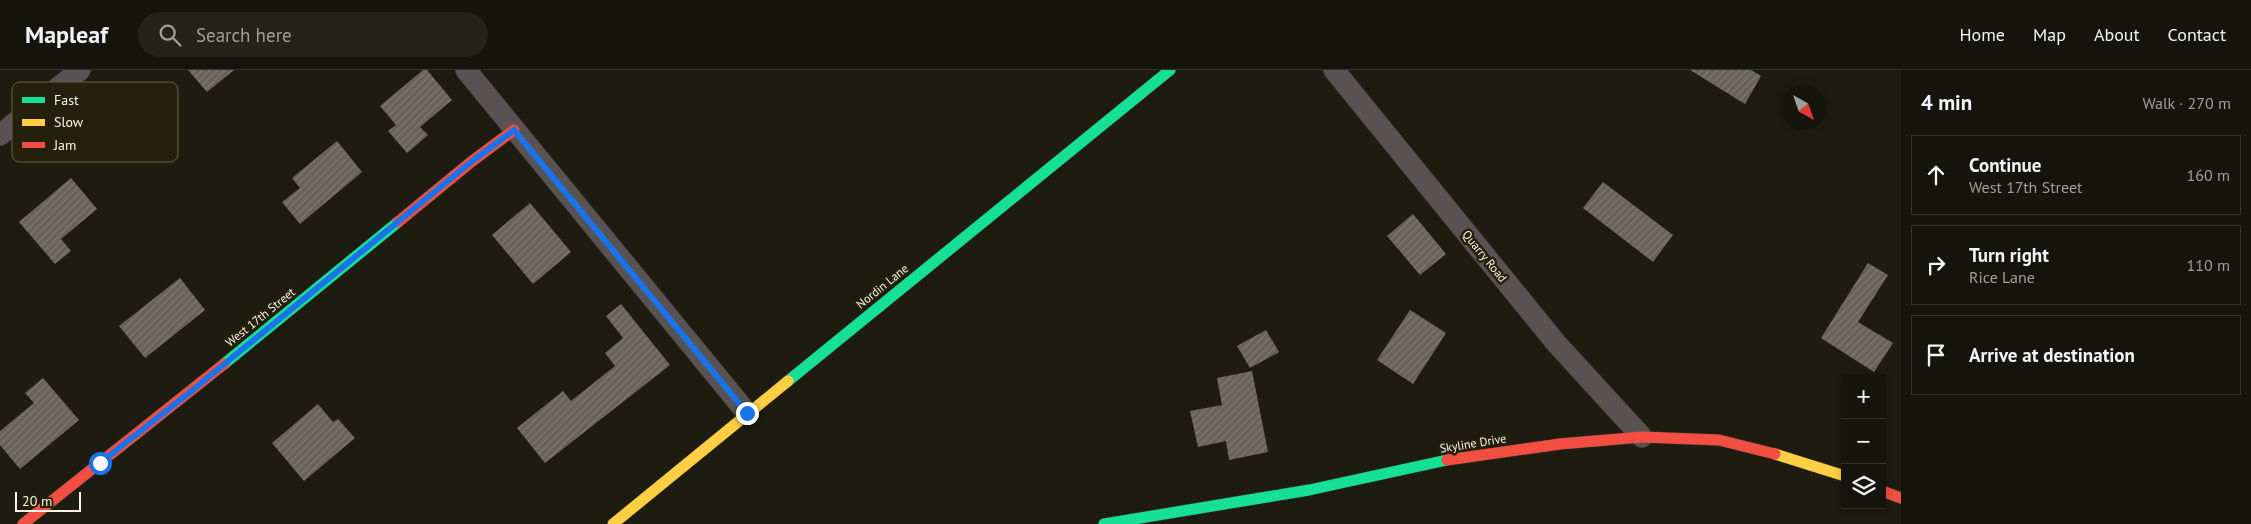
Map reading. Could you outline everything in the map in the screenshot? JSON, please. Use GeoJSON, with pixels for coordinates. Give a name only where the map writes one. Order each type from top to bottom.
{"type":"FeatureCollection","features":[{"type":"Feature","properties":{"kind":"street"},"geometry":{"type":"LineString","coordinates":[[65,82],[80,70]]}},
{"type":"Feature","properties":{"kind":"street"},"geometry":{"type":"LineString","coordinates":[[466,70],[747,413]]}},
{"type":"Feature","properties":{"kind":"street","name":"Nordin Lane"},"geometry":{"type":"LineString","coordinates":[[613,524],[1170,70]]}},
{"type":"Feature","properties":{"kind":"street","name":"Quarry Road"},"geometry":{"type":"LineString","coordinates":[[1334,70],[1556,343],[1642,437]]}},
{"type":"Feature","properties":{"kind":"street"},"geometry":{"type":"LineString","coordinates":[[0,135],[12,125]]}},
{"type":"Feature","properties":{"kind":"street","name":"West 17th Street"},"geometry":{"type":"LineString","coordinates":[[23,524],[189,393],[471,162],[514,130]]}},
{"type":"Feature","properties":{"kind":"street","name":"Skyline Drive"},"geometry":{"type":"LineString","coordinates":[[1104,524],[1309,490],[1454,458],[1560,444],[1642,437],[1719,440],[1793,459],[1841,475]]}},
{"type":"Feature","properties":{"kind":"street"},"geometry":{"type":"LineString","coordinates":[[1886,492],[1901,498]]}},
{"type":"Feature","properties":{"kind":"building"},"geometry":{"type":"Polygon","coordinates":[[[188,70],[234,70],[207,92],[188,70]]]}},
{"type":"Feature","properties":{"kind":"building"},"geometry":{"type":"Polygon","coordinates":[[[423,70],[427,70],[452,100],[420,127],[428,135],[407,153],[388,131],[396,125],[380,106],[423,70]]]}},
{"type":"Feature","properties":{"kind":"building"},"geometry":{"type":"Polygon","coordinates":[[[1690,70],[1751,70],[1761,76],[1745,104],[1690,70]]]}},
{"type":"Feature","properties":{"kind":"building"},"geometry":{"type":"Polygon","coordinates":[[[337,141],[362,172],[300,224],[282,202],[300,188],[292,178],[337,141]]]}},
{"type":"Feature","properties":{"kind":"building"},"geometry":{"type":"Polygon","coordinates":[[[71,178],[97,209],[61,239],[71,251],[55,264],[19,222],[71,178]]]}},
{"type":"Feature","properties":{"kind":"building"},"geometry":{"type":"Polygon","coordinates":[[[1603,182],[1673,235],[1653,262],[1583,208],[1603,182]]]}},
{"type":"Feature","properties":{"kind":"building"},"geometry":{"type":"Polygon","coordinates":[[[530,203],[571,252],[533,284],[492,235],[530,203]]]}},
{"type":"Feature","properties":{"kind":"building"},"geometry":{"type":"Polygon","coordinates":[[[1413,214],[1446,254],[1420,275],[1387,236],[1413,214]]]}},
{"type":"Feature","properties":{"kind":"building"},"geometry":{"type":"Polygon","coordinates":[[[1868,263],[1888,275],[1858,322],[1893,343],[1874,372],[1821,338],[1868,263]]]}},
{"type":"Feature","properties":{"kind":"building"},"geometry":{"type":"Polygon","coordinates":[[[180,278],[205,310],[145,358],[119,326],[180,278]]]}},
{"type":"Feature","properties":{"kind":"building"},"geometry":{"type":"Polygon","coordinates":[[[621,304],[670,365],[545,463],[517,428],[563,391],[571,401],[615,366],[605,353],[623,338],[606,316],[621,304]]]}},
{"type":"Feature","properties":{"kind":"building"},"geometry":{"type":"Polygon","coordinates":[[[1410,310],[1446,333],[1413,384],[1377,360],[1410,310]]]}},
{"type":"Feature","properties":{"kind":"building"},"geometry":{"type":"Polygon","coordinates":[[[1266,330],[1279,352],[1250,368],[1237,346],[1266,330]]]}},
{"type":"Feature","properties":{"kind":"building"},"geometry":{"type":"Polygon","coordinates":[[[1252,371],[1268,452],[1229,460],[1226,441],[1198,447],[1190,411],[1222,405],[1217,378],[1252,371]]]}},
{"type":"Feature","properties":{"kind":"building"},"geometry":{"type":"Polygon","coordinates":[[[43,378],[79,420],[20,469],[0,445],[0,431],[34,403],[25,393],[43,378]]]}},
{"type":"Feature","properties":{"kind":"building"},"geometry":{"type":"Polygon","coordinates":[[[318,404],[333,422],[338,419],[355,438],[304,481],[272,443],[318,404]]]}},
{"type":"Feature","properties":{"kind":"traffic: fast"},"geometry":{"type":"LineString","coordinates":[[788,381],[1170,70]]}},
{"type":"Feature","properties":{"kind":"traffic: fast"},"geometry":{"type":"LineString","coordinates":[[224,364],[398,222]]}},
{"type":"Feature","properties":{"kind":"traffic: fast"},"geometry":{"type":"LineString","coordinates":[[1104,524],[1309,490],[1447,460]]}},
{"type":"Feature","properties":{"kind":"traffic: slow"},"geometry":{"type":"LineString","coordinates":[[613,524],[788,381]]}},
{"type":"Feature","properties":{"kind":"traffic: slow"},"geometry":{"type":"LineString","coordinates":[[1775,454],[1841,475]]}},
{"type":"Feature","properties":{"kind":"traffic: jam"},"geometry":{"type":"LineString","coordinates":[[398,222],[471,162],[514,130]]}},
{"type":"Feature","properties":{"kind":"traffic: jam"},"geometry":{"type":"LineString","coordinates":[[23,524],[224,364]]}},
{"type":"Feature","properties":{"kind":"traffic: jam"},"geometry":{"type":"LineString","coordinates":[[1447,460],[1560,444],[1642,437],[1719,440],[1775,454]]}},
{"type":"Feature","properties":{"kind":"traffic: jam"},"geometry":{"type":"LineString","coordinates":[[1886,492],[1901,498]]}},
{"type":"Feature","properties":{"kind":"route"},"geometry":{"type":"LineString","coordinates":[[100,463],[189,393],[471,162],[514,130],[585,213],[747,413]]}}]}
